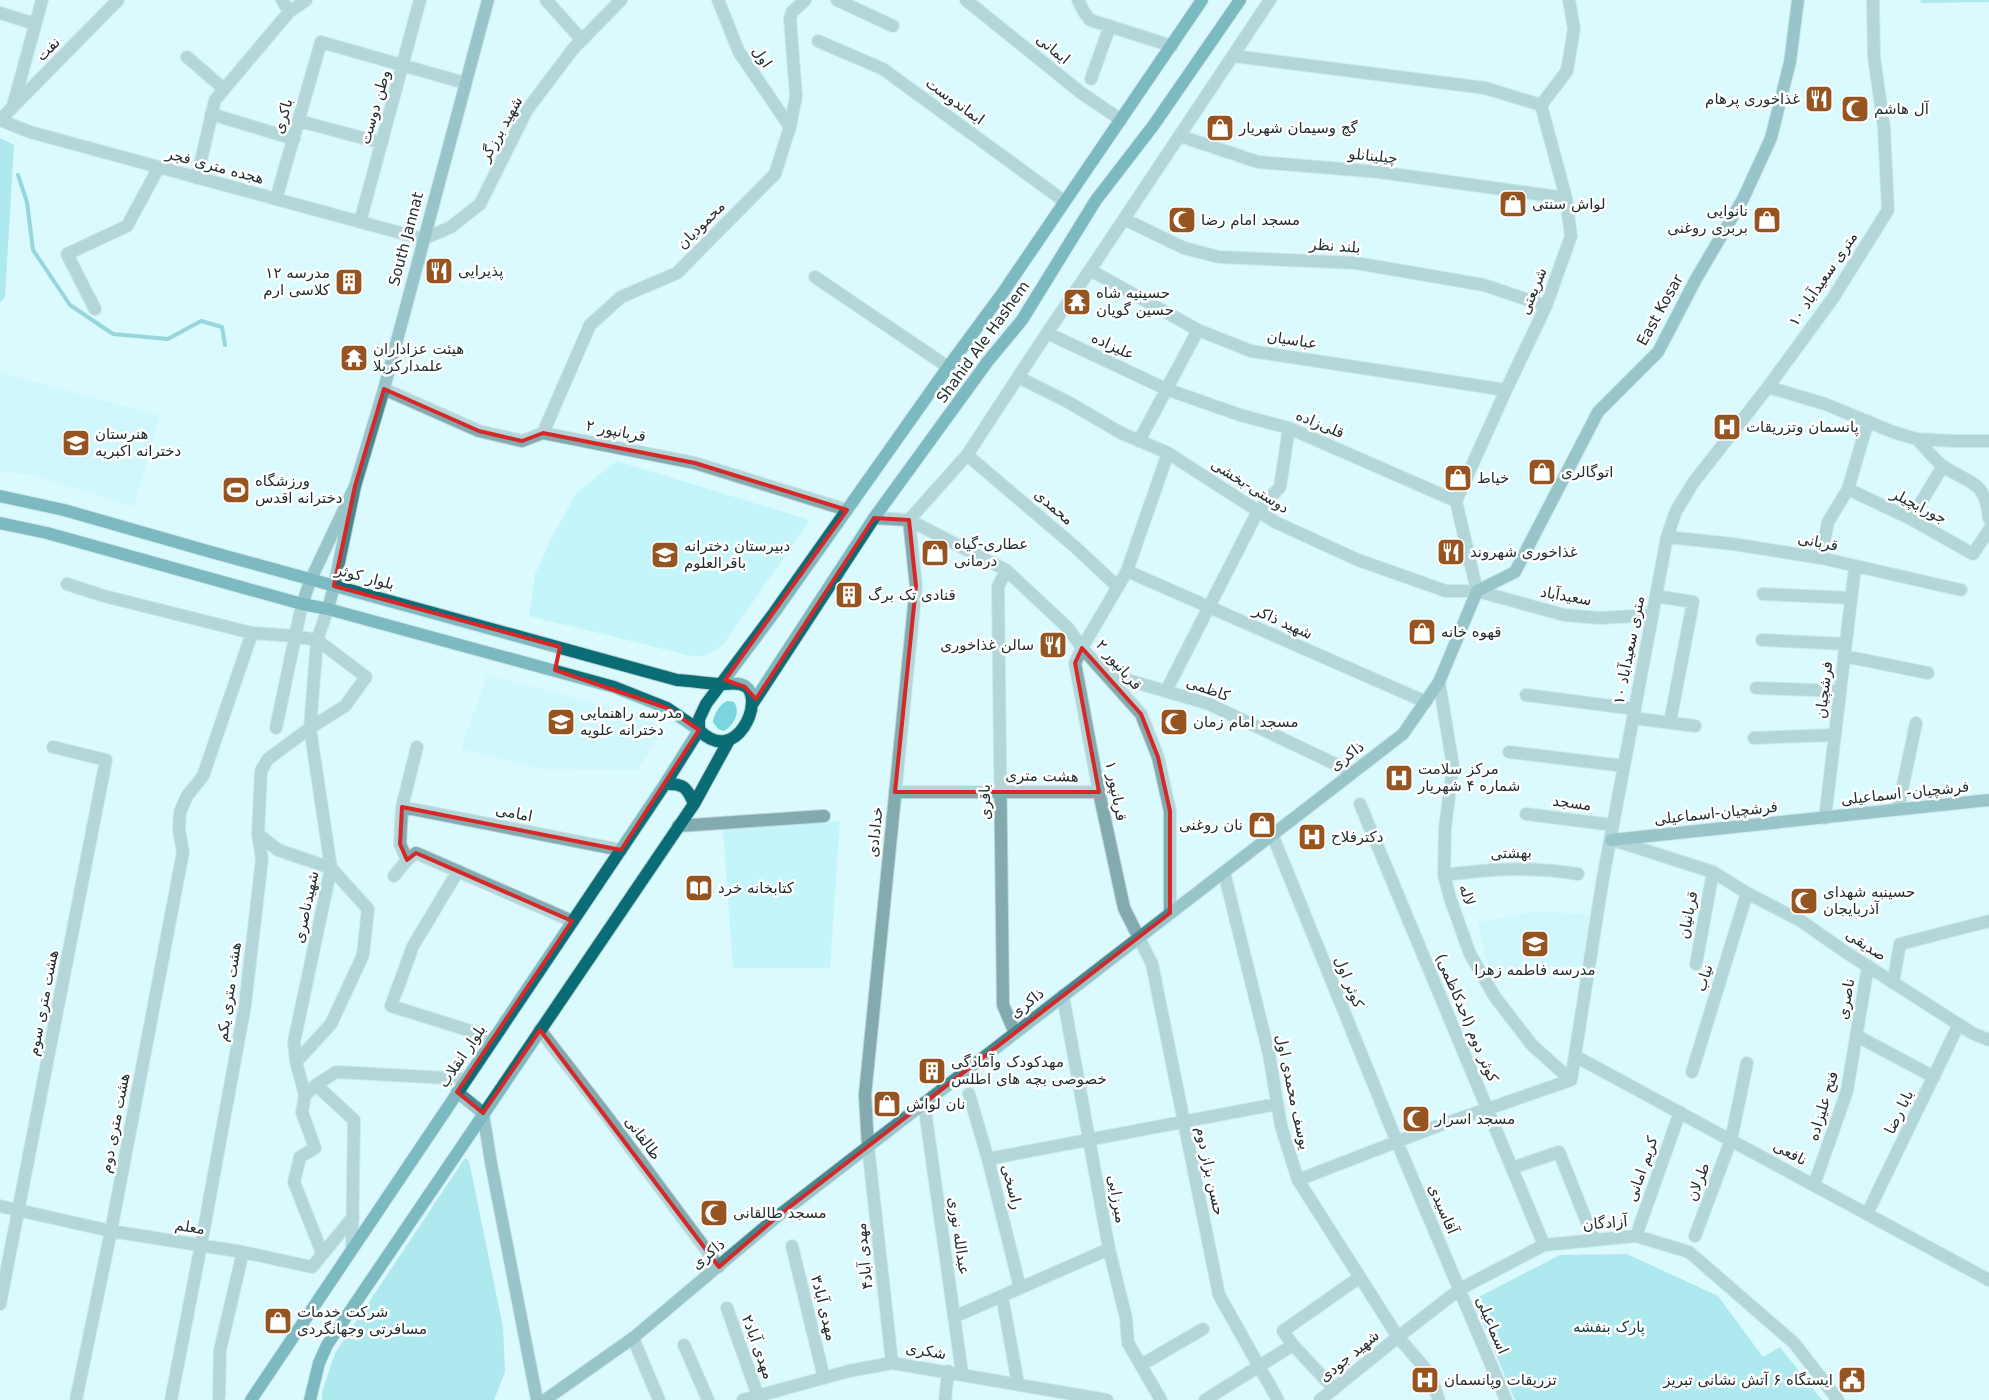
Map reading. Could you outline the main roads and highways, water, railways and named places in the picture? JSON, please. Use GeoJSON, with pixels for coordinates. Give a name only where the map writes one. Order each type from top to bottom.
{"type":"FeatureCollection","features":[{"type":"Feature","properties":{"kind":"main road","name":"South Jannat"},"geometry":{"type":"LineString","coordinates":[[355,486],[384,388],[488,0]]}},
{"type":"Feature","properties":{"kind":"main road","name":"Shahid Ale Hashem"},"geometry":{"type":"LineString","coordinates":[[722,685],[1004,291],[1202,0]]}},
{"type":"Feature","properties":{"kind":"main road","name":"Shahid Ale Hashem"},"geometry":{"type":"LineString","coordinates":[[753,703],[874,518],[988,361],[1022,320],[1096,200],[1153,126],[1240,0]]}},
{"type":"Feature","properties":{"kind":"main road","name":"East Kosar"},"geometry":{"type":"LineString","coordinates":[[1477,591],[1515,572],[1598,412],[1658,352],[1696,279],[1743,199],[1771,138],[1790,62],[1798,0]]}},
{"type":"Feature","properties":{"kind":"main road"},"geometry":{"type":"LineString","coordinates":[[302,604],[311,580],[355,486]]}},
{"type":"Feature","properties":{"kind":"main road"},"geometry":{"type":"LineString","coordinates":[[328,609],[355,486]]}},
{"type":"Feature","properties":{"kind":"main road","name":"بلوار کوثر"},"geometry":{"type":"LineString","coordinates":[[0,496],[64,510],[677,680],[722,685]]}},
{"type":"Feature","properties":{"kind":"main road"},"geometry":{"type":"LineString","coordinates":[[0,523],[48,533],[302,604],[328,609],[614,687],[667,708],[715,742],[728,742]]}},
{"type":"Feature","properties":{"kind":"main road","name":"ذاکری"},"geometry":{"type":"LineString","coordinates":[[545,1400],[633,1338],[778,1216],[1403,734],[1439,682],[1477,591]]}},
{"type":"Feature","properties":{"kind":"main road"},"geometry":{"type":"LineString","coordinates":[[554,670],[560,647]]}},
{"type":"Feature","properties":{"kind":"main road"},"geometry":{"type":"LineString","coordinates":[[310,1400],[312,1383],[327,1345],[694,804],[728,742],[737,734],[748,718],[753,703],[752,694],[746,687],[733,683],[722,685],[706,704],[699,719],[699,730]]}},
{"type":"Feature","properties":{"kind":"main road","name":"بلوار انقلاب"},"geometry":{"type":"LineString","coordinates":[[251,1400],[665,784],[699,730]]}},
{"type":"Feature","properties":{"kind":"main road"},"geometry":{"type":"LineString","coordinates":[[665,784],[677,783],[688,791],[694,804]]}},
{"type":"Feature","properties":{"kind":"main road","name":"فرشچیان- اسماعیلی"},"geometry":{"type":"LineString","coordinates":[[1825,818],[1989,800]]}},
{"type":"Feature","properties":{"kind":"main road","name":"فرشچیان-اسماعیلی"},"geometry":{"type":"LineString","coordinates":[[1610,840],[1825,818]]}},
{"type":"Feature","properties":{"kind":"main road"},"geometry":{"type":"LineString","coordinates":[[457,1092],[483,1113],[537,1400]]}},
{"type":"Feature","properties":{"kind":"waterway"},"geometry":{"type":"LineString","coordinates":[[18,175],[27,202],[33,250],[70,305],[113,334],[168,339],[201,321],[222,327],[225,345]]}},
{"type":"Feature","properties":{"kind":"place","name":"غذاخوری پرهام"},"geometry":{"type":"Point","coordinates":[1819,99]}},
{"type":"Feature","properties":{"kind":"place","name":"آل هاشم"},"geometry":{"type":"Point","coordinates":[1855,109]}},
{"type":"Feature","properties":{"kind":"place","name":"گچ وسیمان شهریار"},"geometry":{"type":"Point","coordinates":[1220,128]}},
{"type":"Feature","properties":{"kind":"place","name":"لواش سنتی"},"geometry":{"type":"Point","coordinates":[1513,204]}},
{"type":"Feature","properties":{"kind":"place","name":"مسجد امام رضا"},"geometry":{"type":"Point","coordinates":[1182,220]}},
{"type":"Feature","properties":{"kind":"place","name":"نانوایی بربری روغنی"},"geometry":{"type":"Point","coordinates":[1767,220]}},
{"type":"Feature","properties":{"kind":"place","name":"پذیرایی"},"geometry":{"type":"Point","coordinates":[439,271]}},
{"type":"Feature","properties":{"kind":"place","name":"مدرسه ۱۲ کلاسی ارم"},"geometry":{"type":"Point","coordinates":[349,282]}},
{"type":"Feature","properties":{"kind":"place","name":"حسینیه شاه حسین گویان"},"geometry":{"type":"Point","coordinates":[1077,302]}},
{"type":"Feature","properties":{"kind":"place","name":"هیئت عزاداران علمدارکربلا"},"geometry":{"type":"Point","coordinates":[354,358]}},
{"type":"Feature","properties":{"kind":"place","name":"پانسمان وتزریقات"},"geometry":{"type":"Point","coordinates":[1727,427]}},
{"type":"Feature","properties":{"kind":"place","name":"هنرستان دخترانه اکبریه"},"geometry":{"type":"Point","coordinates":[76,443]}},
{"type":"Feature","properties":{"kind":"place","name":"اتوگالری"},"geometry":{"type":"Point","coordinates":[1542,472]}},
{"type":"Feature","properties":{"kind":"place","name":"خیاط"},"geometry":{"type":"Point","coordinates":[1458,478]}},
{"type":"Feature","properties":{"kind":"place","name":"ورزشگاه دخترانه اقدس"},"geometry":{"type":"Point","coordinates":[236,490]}},
{"type":"Feature","properties":{"kind":"place","name":"غذاخوری شهروند"},"geometry":{"type":"Point","coordinates":[1451,552]}},
{"type":"Feature","properties":{"kind":"place","name":"عطاری-گیاه درمانی"},"geometry":{"type":"Point","coordinates":[935,553]}},
{"type":"Feature","properties":{"kind":"place","name":"دبیرستان دخترانه باقرالعلوم"},"geometry":{"type":"Point","coordinates":[665,555]}},
{"type":"Feature","properties":{"kind":"place","name":"قنادی تک برگ"},"geometry":{"type":"Point","coordinates":[849,595]}},
{"type":"Feature","properties":{"kind":"place","name":"قهوه خانه"},"geometry":{"type":"Point","coordinates":[1422,632]}},
{"type":"Feature","properties":{"kind":"place","name":"سالن غذاخوری"},"geometry":{"type":"Point","coordinates":[1053,645]}},
{"type":"Feature","properties":{"kind":"place","name":"مدرسه راهنمایی دخترانه علویه"},"geometry":{"type":"Point","coordinates":[561,722]}},
{"type":"Feature","properties":{"kind":"place","name":"مسجد امام زمان"},"geometry":{"type":"Point","coordinates":[1174,722]}},
{"type":"Feature","properties":{"kind":"place","name":"مرکز سلامت شماره ۴ شهریار"},"geometry":{"type":"Point","coordinates":[1399,778]}},
{"type":"Feature","properties":{"kind":"place","name":"نان روغنی"},"geometry":{"type":"Point","coordinates":[1262,825]}},
{"type":"Feature","properties":{"kind":"place","name":"دکترفلاح"},"geometry":{"type":"Point","coordinates":[1312,837]}},
{"type":"Feature","properties":{"kind":"place","name":"کتابخانه خرد"},"geometry":{"type":"Point","coordinates":[699,888]}},
{"type":"Feature","properties":{"kind":"place","name":"حسینیه شهدای آذربایجان"},"geometry":{"type":"Point","coordinates":[1804,901]}},
{"type":"Feature","properties":{"kind":"place","name":"مدرسه فاطمه زهرا"},"geometry":{"type":"Point","coordinates":[1535,944]}},
{"type":"Feature","properties":{"kind":"place","name":"مهدکودک وآمادگی خصوصی بچه های اطلس"},"geometry":{"type":"Point","coordinates":[932,1071]}},
{"type":"Feature","properties":{"kind":"place","name":"نان لواش"},"geometry":{"type":"Point","coordinates":[887,1104]}},
{"type":"Feature","properties":{"kind":"place","name":"مسجد اسرار"},"geometry":{"type":"Point","coordinates":[1416,1119]}},
{"type":"Feature","properties":{"kind":"place","name":"مسجد طالقانی"},"geometry":{"type":"Point","coordinates":[714,1213]}},
{"type":"Feature","properties":{"kind":"place","name":"شرکت خدمات مسافرتی وجهانگردی"},"geometry":{"type":"Point","coordinates":[278,1321]}},
{"type":"Feature","properties":{"kind":"place","name":"تزریقات وپانسمان"},"geometry":{"type":"Point","coordinates":[1425,1380]}},
{"type":"Feature","properties":{"kind":"place","name":"ایستگاه ۶ آتش نشانی تبریز"},"geometry":{"type":"Point","coordinates":[1852,1380]}},
{"type":"Feature","properties":{"kind":"park label","name":"پارک بنفشه"},"geometry":{"type":"Point","coordinates":[1609,1327]}}]}
